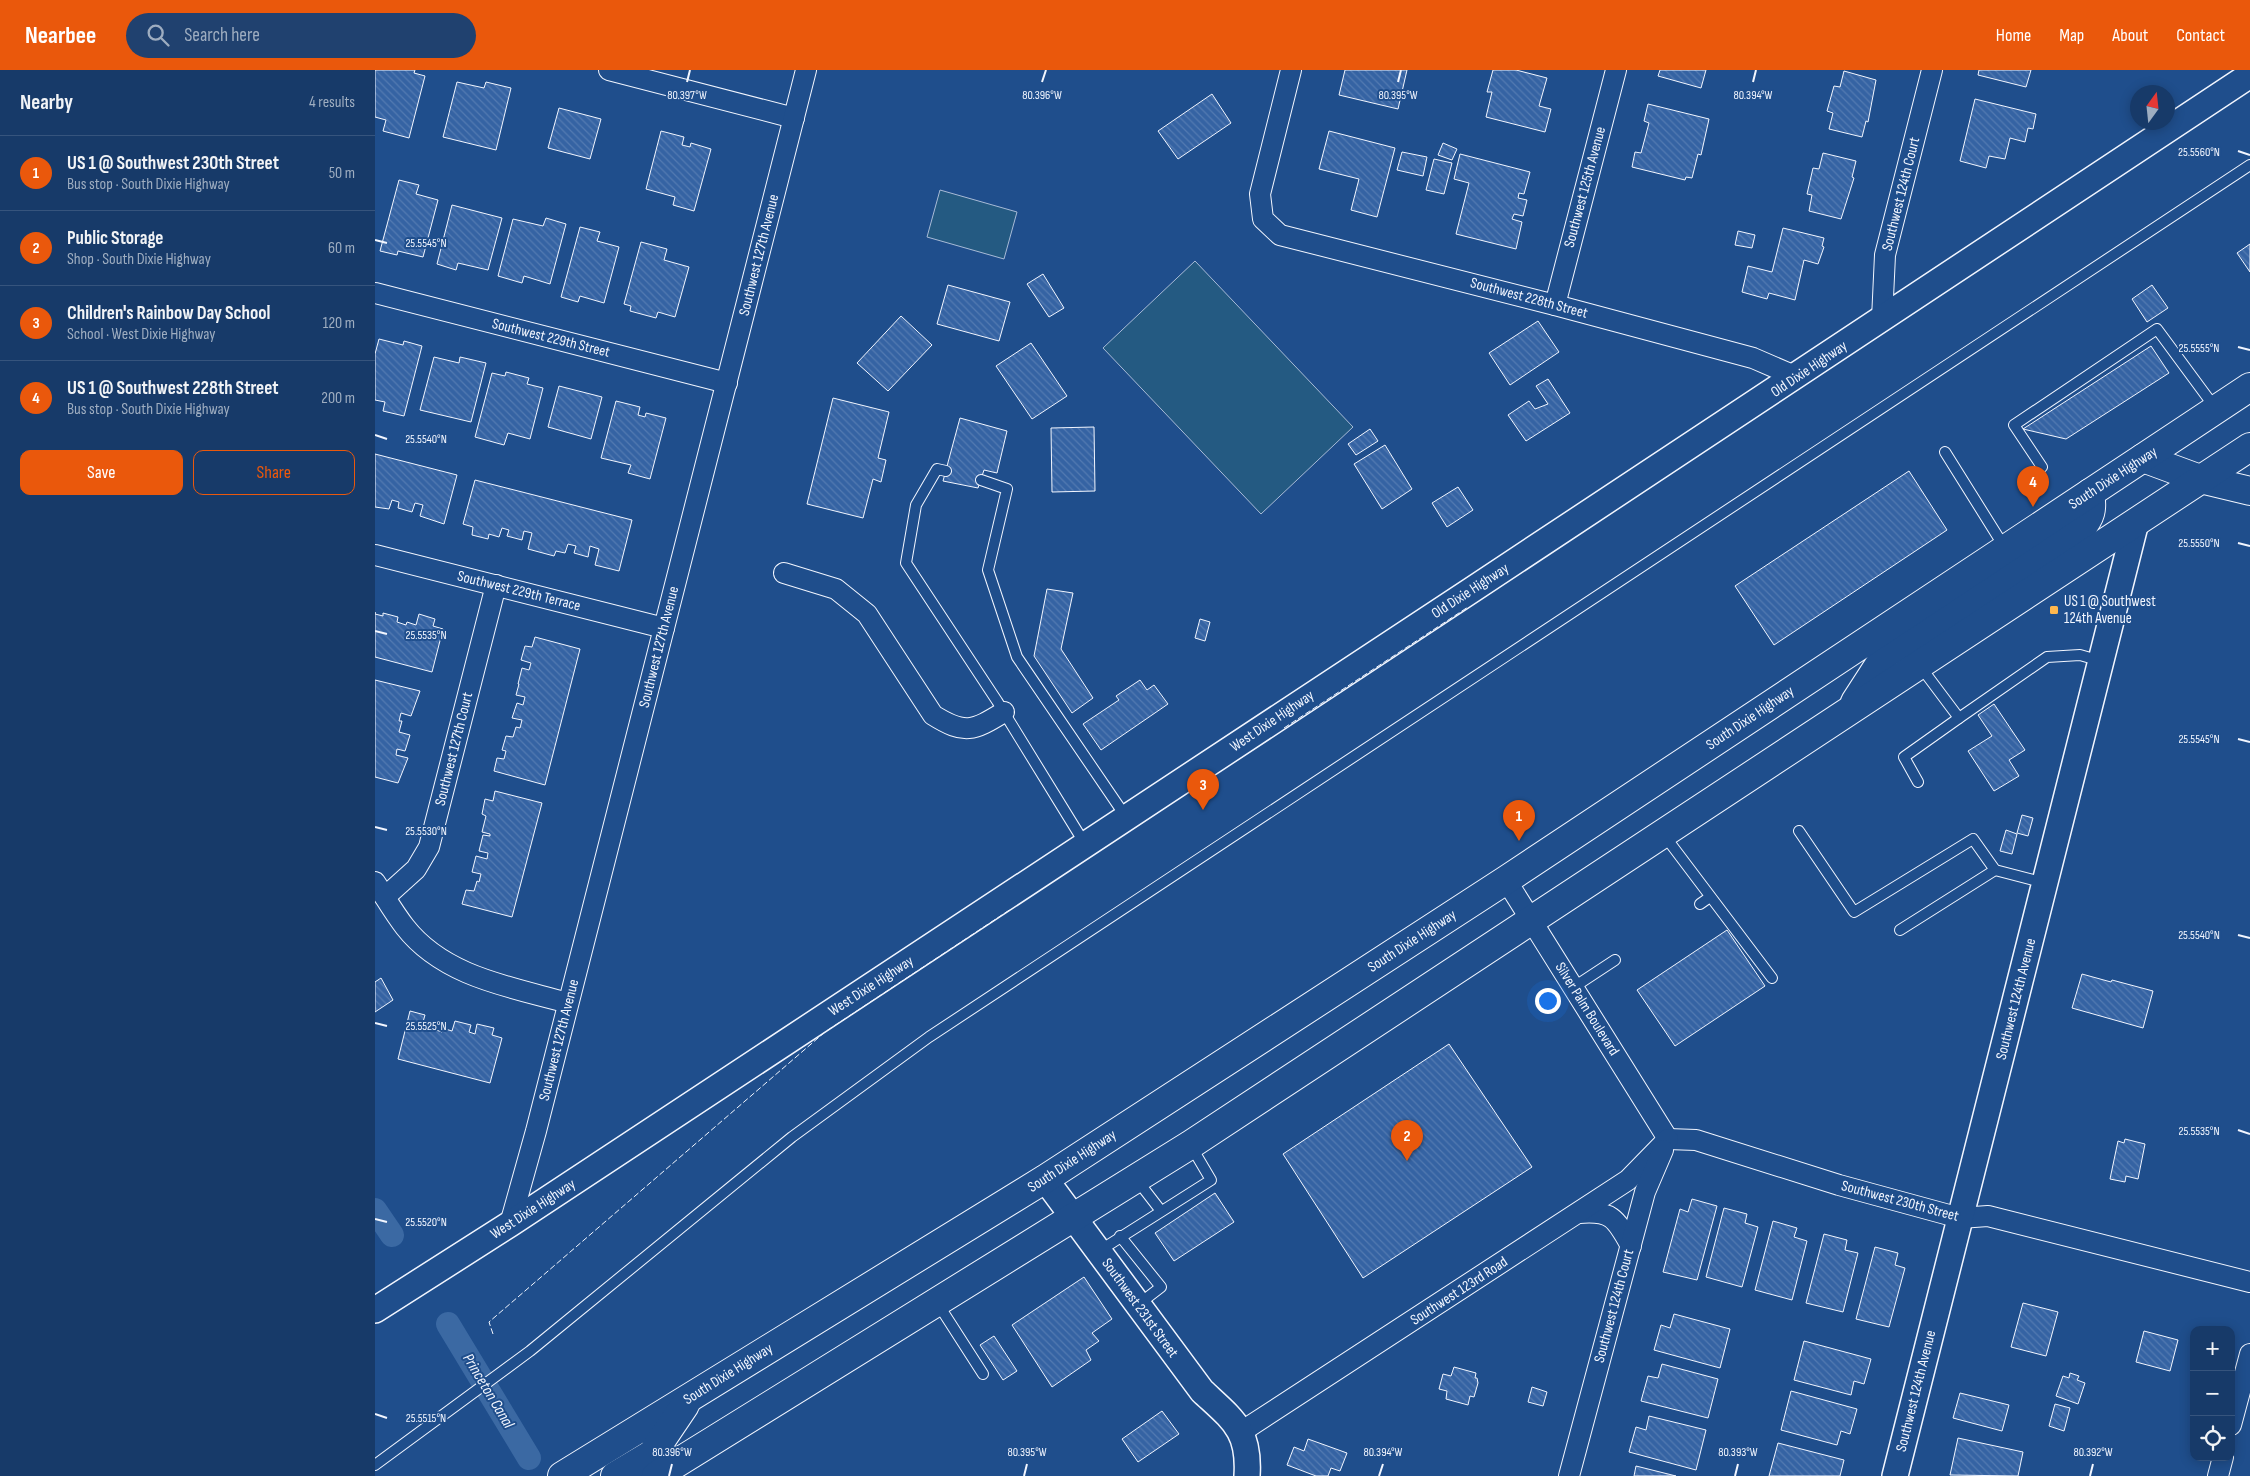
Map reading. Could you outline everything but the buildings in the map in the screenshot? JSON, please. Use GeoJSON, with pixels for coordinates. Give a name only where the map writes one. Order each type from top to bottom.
{"type":"FeatureCollection","features":[{"type":"Feature","properties":{"kind":"highway","name":"South Dixie Highway"},"geometry":{"type":"LineString","coordinates":[[562,1476],[1045,1179],[1507,880],[2250,387]]}},
{"type":"Feature","properties":{"kind":"highway"},"geometry":{"type":"LineString","coordinates":[[656,1476],[1074,1219],[1190,1145],[2250,446]]}},
{"type":"Feature","properties":{"kind":"highway"},"geometry":{"type":"LineString","coordinates":[[2143,458],[2200,479],[2250,491]]}},
{"type":"Feature","properties":{"kind":"highway"},"geometry":{"type":"LineString","coordinates":[[1850,711],[1886,654],[2081,530],[2090,518],[2092,505],[2090,493]]}},
{"type":"Feature","properties":{"kind":"highway"},"geometry":{"type":"LineString","coordinates":[[615,1476],[651,1454],[690,1397]]}},
{"type":"Feature","properties":{"kind":"street"},"geometry":{"type":"LineString","coordinates":[[609,70],[794,118]]}},
{"type":"Feature","properties":{"kind":"street","name":"Southwest 127th Avenue"},"geometry":{"type":"LineString","coordinates":[[510,1224],[806,70]]}},
{"type":"Feature","properties":{"kind":"street","name":"Southwest 228th Street"},"geometry":{"type":"LineString","coordinates":[[1291,70],[1260,194],[1263,219],[1280,235],[1753,358],[1797,377]]}},
{"type":"Feature","properties":{"kind":"street","name":"Southwest 125th Avenue"},"geometry":{"type":"LineString","coordinates":[[1555,305],[1616,70]]}},
{"type":"Feature","properties":{"kind":"street","name":"Southwest 124th Court"},"geometry":{"type":"LineString","coordinates":[[1882,320],[1885,255],[1932,70]]}},
{"type":"Feature","properties":{"kind":"street","name":"Old Dixie Highway"},"geometry":{"type":"LineString","coordinates":[[1366,659],[1797,377],[2250,75]]}},
{"type":"Feature","properties":{"kind":"street","name":"Southwest 229th Street"},"geometry":{"type":"LineString","coordinates":[[375,293],[727,383]]}},
{"type":"Feature","properties":{"kind":"street","name":"Southwest 124th Avenue"},"geometry":{"type":"LineString","coordinates":[[1895,1476],[2136,522]]}},
{"type":"Feature","properties":{"kind":"street","name":"Southwest 229th Terrace"},"geometry":{"type":"LineString","coordinates":[[375,555],[664,628]]}},
{"type":"Feature","properties":{"kind":"street"},"geometry":{"type":"LineString","coordinates":[[784,573],[836,589],[867,614],[933,715],[949,725],[967,729],[981,727],[1004,712]]}},
{"type":"Feature","properties":{"kind":"street","name":"Southwest 127th Court"},"geometry":{"type":"LineString","coordinates":[[380,889],[415,869],[429,847],[496,585]]}},
{"type":"Feature","properties":{"kind":"street","name":"West Dixie Highway"},"geometry":{"type":"LineString","coordinates":[[375,1310],[510,1224],[1366,659]]}},
{"type":"Feature","properties":{"kind":"street","name":"Silver Palm Boulevard"},"geometry":{"type":"LineString","coordinates":[[1507,880],[1668,1139]]}},
{"type":"Feature","properties":{"kind":"street"},"geometry":{"type":"LineString","coordinates":[[380,889],[405,927],[419,941],[452,965],[482,979],[568,1003]]}},
{"type":"Feature","properties":{"kind":"street","name":"Southwest 124th Court"},"geometry":{"type":"LineString","coordinates":[[1569,1476],[1645,1192],[1668,1139]]}},
{"type":"Feature","properties":{"kind":"street","name":"Southwest 230th Street"},"geometry":{"type":"LineString","coordinates":[[1668,1139],[1696,1140],[1839,1185],[1960,1218],[1987,1216],[2250,1282]]}},
{"type":"Feature","properties":{"kind":"street","name":"Southwest 123rd Road"},"geometry":{"type":"LineString","coordinates":[[1241,1432],[1628,1180],[1668,1139]]}},
{"type":"Feature","properties":{"kind":"street","name":"Southwest 231st Street"},"geometry":{"type":"LineString","coordinates":[[1045,1179],[1203,1391],[1234,1421],[1241,1432]]}},
{"type":"Feature","properties":{"kind":"street"},"geometry":{"type":"LineString","coordinates":[[1579,1213],[1596,1211],[1609,1215],[1618,1223],[1631,1246]]}},
{"type":"Feature","properties":{"kind":"street"},"geometry":{"type":"LineString","coordinates":[[2233,1416],[2250,1354]]}},
{"type":"Feature","properties":{"kind":"street"},"geometry":{"type":"LineString","coordinates":[[1241,1432],[1246,1447],[1247,1476]]}},
{"type":"Feature","properties":{"kind":"street"},"geometry":{"type":"LineString","coordinates":[[2218,1476],[2222,1461]]}},
{"type":"Feature","properties":{"kind":"lane"},"geometry":{"type":"LineString","coordinates":[[375,1465],[449,1413],[531,1351],[792,1136],[929,1037],[2250,165]]}},
{"type":"Feature","properties":{"kind":"lane"},"geometry":{"type":"LineString","coordinates":[[2043,468],[2014,425],[2157,329],[2216,410]]}},
{"type":"Feature","properties":{"kind":"lane"},"geometry":{"type":"LineString","coordinates":[[1945,452],[2005,548]]}},
{"type":"Feature","properties":{"kind":"lane"},"geometry":{"type":"LineString","coordinates":[[946,470],[937,468],[917,505],[905,564],[1004,712],[1086,845]]}},
{"type":"Feature","properties":{"kind":"lane"},"geometry":{"type":"LineString","coordinates":[[981,480],[1007,489],[988,570],[1017,658],[1126,818]]}},
{"type":"Feature","properties":{"kind":"lane"},"geometry":{"type":"LineString","coordinates":[[1918,782],[1904,757],[2047,657],[2080,655],[2101,661]]}},
{"type":"Feature","properties":{"kind":"lane"},"geometry":{"type":"LineString","coordinates":[[1919,665],[1959,718]]}},
{"type":"Feature","properties":{"kind":"lane"},"geometry":{"type":"LineString","coordinates":[[1799,831],[1854,912],[1973,839],[1995,870],[2045,883]]}},
{"type":"Feature","properties":{"kind":"lane"},"geometry":{"type":"LineString","coordinates":[[1663,834],[1772,978]]}},
{"type":"Feature","properties":{"kind":"lane"},"geometry":{"type":"LineString","coordinates":[[1900,930],[1995,870]]}},
{"type":"Feature","properties":{"kind":"lane"},"geometry":{"type":"LineString","coordinates":[[1700,904],[1710,897]]}},
{"type":"Feature","properties":{"kind":"lane"},"geometry":{"type":"LineString","coordinates":[[1573,987],[1615,960]]}},
{"type":"Feature","properties":{"kind":"lane"},"geometry":{"type":"LineString","coordinates":[[1099,1251],[1119,1236],[1211,1180],[1190,1145]]}},
{"type":"Feature","properties":{"kind":"lane"},"geometry":{"type":"LineString","coordinates":[[1137,1179],[1161,1211]]}},
{"type":"Feature","properties":{"kind":"lane"},"geometry":{"type":"LineString","coordinates":[[1119,1236],[1161,1288],[1138,1305]]}},
{"type":"Feature","properties":{"kind":"lane"},"geometry":{"type":"LineString","coordinates":[[937,1303],[983,1374]]}},
{"type":"Feature","properties":{"kind":"shaded area"},"geometry":{"type":"Polygon","coordinates":[[[940,190],[1017,212],[1004,259],[927,237],[940,190]]]}},
{"type":"Feature","properties":{"kind":"shaded area"},"geometry":{"type":"Polygon","coordinates":[[[1195,261],[1353,427],[1261,514],[1103,348],[1195,261]]]}},
{"type":"Feature","properties":{"kind":"waterway"},"geometry":{"type":"LineString","coordinates":[[375,1210],[392,1235]]}},
{"type":"Feature","properties":{"kind":"waterway","name":"Princeton Canal"},"geometry":{"type":"LineString","coordinates":[[448,1324],[529,1458]]}},
{"type":"Feature","properties":{"kind":"fence"},"geometry":{"type":"LineString","coordinates":[[1284,728],[1468,607]]}},
{"type":"Feature","properties":{"kind":"fence"},"geometry":{"type":"LineString","coordinates":[[493,1334],[489,1322],[825,1032],[1011,909]]}},
{"type":"Feature","properties":{"kind":"place","name":"US 1 @ Southwest 228th Street"},"geometry":{"type":"Point","coordinates":[2033,507]}},
{"type":"Feature","properties":{"kind":"place","name":"US 1 @ Southwest 124th Avenue"},"geometry":{"type":"Point","coordinates":[2054,610]}},
{"type":"Feature","properties":{"kind":"place","name":"Children's Rainbow Day School"},"geometry":{"type":"Point","coordinates":[1203,810]}},
{"type":"Feature","properties":{"kind":"place","name":"US 1 @ Southwest 230th Street"},"geometry":{"type":"Point","coordinates":[1519,841]}},
{"type":"Feature","properties":{"kind":"place","name":"Public Storage"},"geometry":{"type":"Point","coordinates":[1407,1161]}}]}
